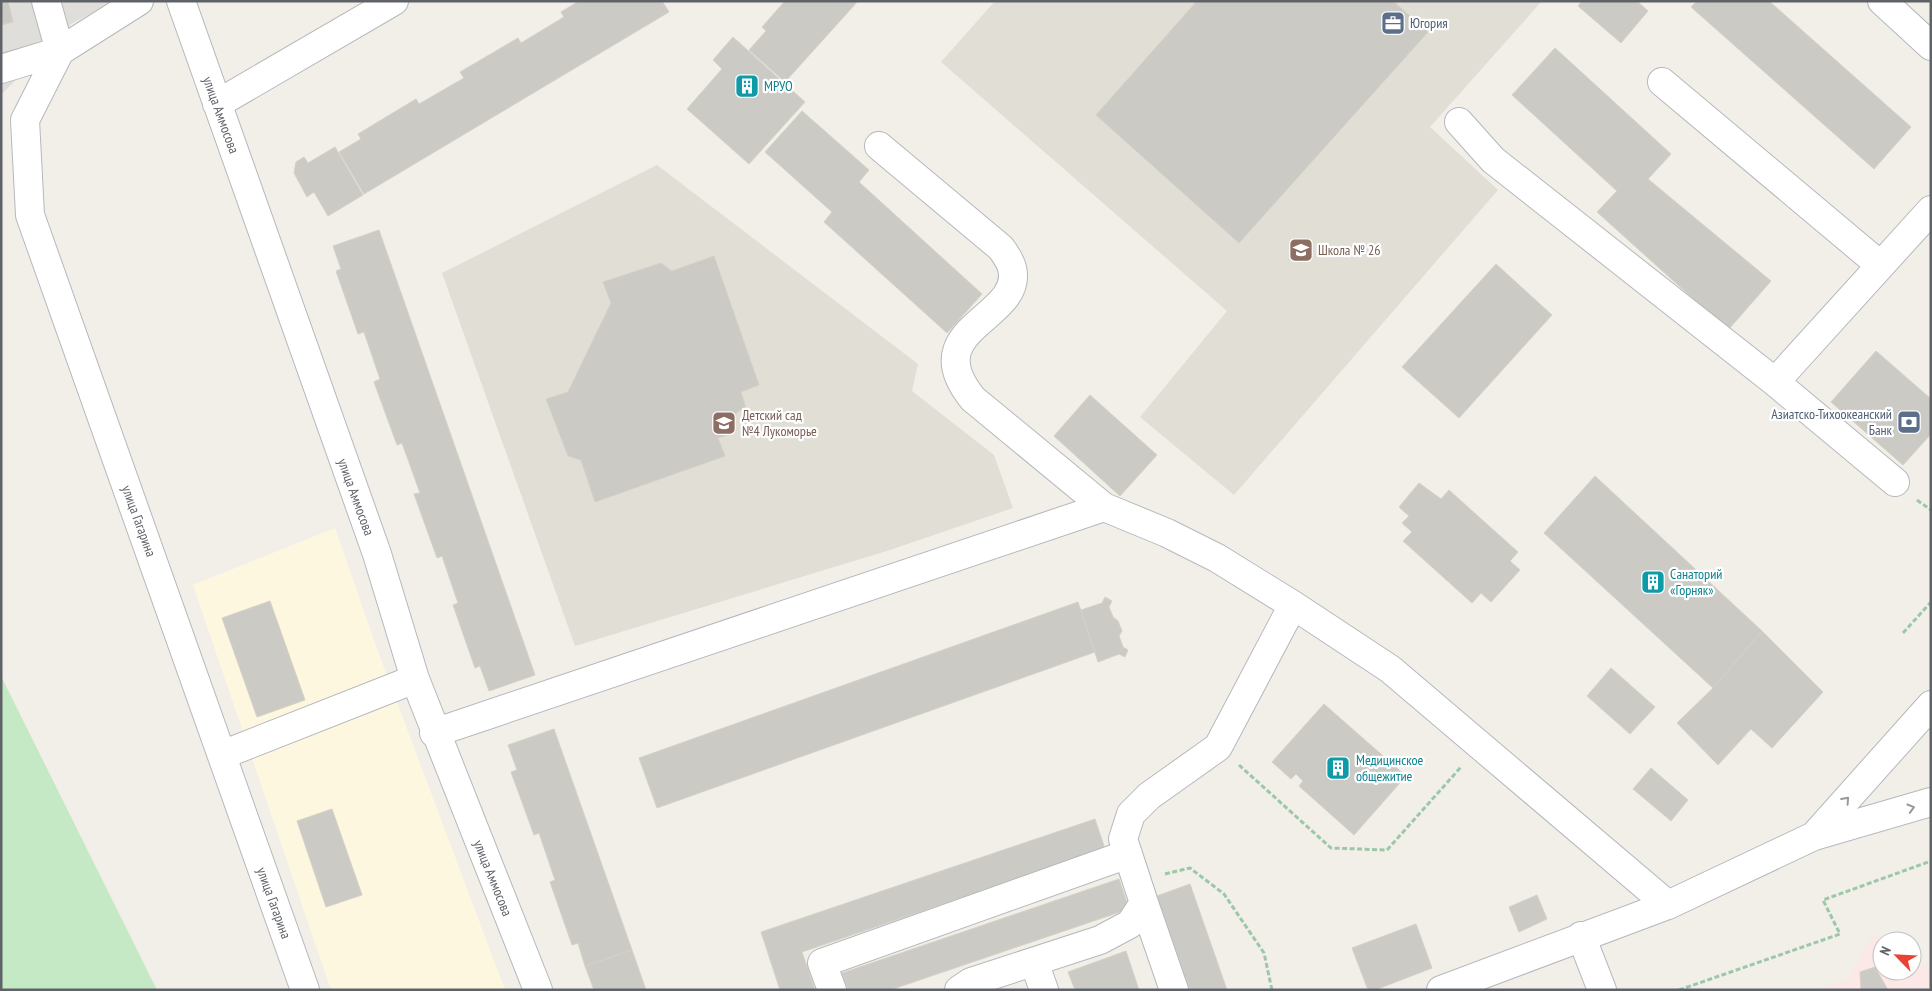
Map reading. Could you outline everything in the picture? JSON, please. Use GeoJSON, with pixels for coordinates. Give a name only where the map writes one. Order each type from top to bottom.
{"type":"FeatureCollection","features":[{"type":"Feature","properties":{"kind":"street"},"geometry":{"type":"LineString","coordinates":[[46,1],[60,51]]}},
{"type":"Feature","properties":{"kind":"street"},"geometry":{"type":"LineString","coordinates":[[1,69],[60,51],[139,1]]}},
{"type":"Feature","properties":{"kind":"street","name":"улица Аммосова"},"geometry":{"type":"LineString","coordinates":[[180,1],[377,554],[415,679],[434,733],[538,990]]}},
{"type":"Feature","properties":{"kind":"street"},"geometry":{"type":"LineString","coordinates":[[217,104],[394,1]]}},
{"type":"Feature","properties":{"kind":"street"},"geometry":{"type":"LineString","coordinates":[[1882,1],[1931,46]]}},
{"type":"Feature","properties":{"kind":"street","name":"улица Гагарина"},"geometry":{"type":"LineString","coordinates":[[60,51],[25,120],[30,215],[306,990]]}},
{"type":"Feature","properties":{"kind":"street"},"geometry":{"type":"LineString","coordinates":[[1662,82],[1880,265]]}},
{"type":"Feature","properties":{"kind":"street"},"geometry":{"type":"LineString","coordinates":[[1459,122],[1493,160],[1775,382],[1895,482]]}},
{"type":"Feature","properties":{"kind":"street"},"geometry":{"type":"LineString","coordinates":[[879,146],[1001,248],[1012,268],[1013,279],[1009,290],[964,337],[957,350],[955,363],[964,388],[973,399],[1104,507],[1167,533],[1217,558],[1390,669],[1668,905]]}},
{"type":"Feature","properties":{"kind":"street"},"geometry":{"type":"LineString","coordinates":[[1775,382],[1931,210]]}},
{"type":"Feature","properties":{"kind":"street"},"geometry":{"type":"LineString","coordinates":[[434,733],[1104,507]]}},
{"type":"Feature","properties":{"kind":"street"},"geometry":{"type":"LineString","coordinates":[[1174,990],[1123,839],[1131,814],[1149,796],[1218,746],[1293,605]]}},
{"type":"Feature","properties":{"kind":"street"},"geometry":{"type":"LineString","coordinates":[[222,755],[415,679]]}},
{"type":"Feature","properties":{"kind":"street"},"geometry":{"type":"LineString","coordinates":[[1814,836],[1931,705]]}},
{"type":"Feature","properties":{"kind":"street"},"geometry":{"type":"LineString","coordinates":[[1441,990],[1668,905],[1814,836],[1931,802]]}},
{"type":"Feature","properties":{"kind":"street"},"geometry":{"type":"LineString","coordinates":[[832,990],[822,963],[1128,854]]}},
{"type":"Feature","properties":{"kind":"street"},"geometry":{"type":"LineString","coordinates":[[959,990],[971,982],[1100,940],[1130,924],[1141,892]]}},
{"type":"Feature","properties":{"kind":"street"},"geometry":{"type":"LineString","coordinates":[[1582,936],[1601,989]]}},
{"type":"Feature","properties":{"kind":"street"},"geometry":{"type":"LineString","coordinates":[[1034,962],[1044,990]]}},
{"type":"Feature","properties":{"kind":"path"},"geometry":{"type":"LineString","coordinates":[[1903,633],[1931,602]]}},
{"type":"Feature","properties":{"kind":"path"},"geometry":{"type":"LineString","coordinates":[[1218,746],[1331,848],[1387,850],[1481,746]]}},
{"type":"Feature","properties":{"kind":"path"},"geometry":{"type":"LineString","coordinates":[[1679,990],[1840,934],[1823,900],[1931,861]]}},
{"type":"Feature","properties":{"kind":"path"},"geometry":{"type":"LineString","coordinates":[[1141,892],[1190,868],[1224,894],[1264,953],[1272,990]]}},
{"type":"Feature","properties":{"kind":"shaded area"},"geometry":{"type":"Polygon","coordinates":[[[1,1],[116,1],[71,24],[1,95],[1,1]]]}},
{"type":"Feature","properties":{"kind":"shaded area","name":"Школа № 26"},"geometry":{"type":"Polygon","coordinates":[[[995,1],[1542,1],[1430,127],[1498,190],[1234,495],[1140,417],[1227,311],[941,62],[995,1]]]}},
{"type":"Feature","properties":{"kind":"shaded area","name":"Детский сад №4 Лукоморье"},"geometry":{"type":"Polygon","coordinates":[[[657,165],[918,364],[912,391],[994,455],[1013,508],[890,550],[575,646],[442,273],[657,165]]]}},
{"type":"Feature","properties":{"kind":"shaded area"},"geometry":{"type":"Polygon","coordinates":[[[335,528],[377,649],[505,990],[331,990],[193,585],[335,528]]]}},
{"type":"Feature","properties":{"kind":"shaded area"},"geometry":{"type":"Polygon","coordinates":[[[1872,936],[1872,981],[1922,981],[1922,965],[1931,971],[1931,990],[1813,990],[1847,980],[1872,936]]]}},
{"type":"Feature","properties":{"kind":"green space"},"geometry":{"type":"Polygon","coordinates":[[[1,676],[157,990],[1,990],[1,676]]]}},
{"type":"Feature","properties":{"kind":"building"},"geometry":{"type":"Polygon","coordinates":[[[1,1],[8,1],[13,22],[1,25],[1,1]]]}},
{"type":"Feature","properties":{"kind":"building"},"geometry":{"type":"Polygon","coordinates":[[[579,1],[662,1],[669,12],[364,194],[339,152],[361,139],[358,134],[416,99],[419,104],[464,78],[460,72],[518,38],[521,43],[564,17],[561,12],[579,1]]]}},
{"type":"Feature","properties":{"kind":"building"},"geometry":{"type":"Polygon","coordinates":[[[785,1],[858,1],[785,82],[749,50],[766,31],[762,27],[785,1]]]}},
{"type":"Feature","properties":{"kind":"building"},"geometry":{"type":"Polygon","coordinates":[[[1197,1],[1393,1],[1428,32],[1239,243],[1096,115],[1197,1]]]}},
{"type":"Feature","properties":{"kind":"building"},"geometry":{"type":"Polygon","coordinates":[[[1582,1],[1637,1],[1648,11],[1621,43],[1578,6],[1582,1]]]}},
{"type":"Feature","properties":{"kind":"building"},"geometry":{"type":"Polygon","coordinates":[[[1697,1],[1769,1],[1911,127],[1874,169],[1691,7],[1697,1]]]}},
{"type":"Feature","properties":{"kind":"building","name":"МРУО"},"geometry":{"type":"Polygon","coordinates":[[[733,37],[805,102],[749,164],[687,109],[722,69],[713,60],[733,37]]]}},
{"type":"Feature","properties":{"kind":"building"},"geometry":{"type":"Polygon","coordinates":[[[1555,48],[1671,154],[1648,179],[1771,281],[1728,330],[1597,212],[1617,191],[1512,95],[1555,48]]]}},
{"type":"Feature","properties":{"kind":"building"},"geometry":{"type":"Polygon","coordinates":[[[802,111],[869,170],[859,182],[982,294],[947,333],[824,222],[832,212],[765,152],[802,111]]]}},
{"type":"Feature","properties":{"kind":"building"},"geometry":{"type":"Polygon","coordinates":[[[335,147],[363,195],[328,216],[314,192],[307,197],[294,173],[296,162],[304,157],[308,163],[335,147]]]}},
{"type":"Feature","properties":{"kind":"building"},"geometry":{"type":"Polygon","coordinates":[[[379,230],[535,675],[489,691],[480,666],[475,668],[453,605],[458,603],[442,556],[437,558],[414,494],[420,493],[402,443],[397,445],[374,382],[380,379],[364,332],[358,334],[336,271],[341,269],[333,246],[379,230]]]}},
{"type":"Feature","properties":{"kind":"building"},"geometry":{"type":"Polygon","coordinates":[[[714,256],[759,385],[741,392],[746,408],[737,412],[732,423],[735,432],[718,438],[725,456],[595,502],[581,460],[568,456],[546,399],[568,392],[611,303],[603,282],[661,263],[672,271],[714,256]]]}},
{"type":"Feature","properties":{"kind":"building"},"geometry":{"type":"Polygon","coordinates":[[[1496,264],[1552,315],[1459,418],[1402,367],[1496,264]]]}},
{"type":"Feature","properties":{"kind":"building"},"geometry":{"type":"Polygon","coordinates":[[[1876,351],[1931,399],[1931,434],[1903,465],[1831,402],[1876,351]]]}},
{"type":"Feature","properties":{"kind":"building"},"geometry":{"type":"Polygon","coordinates":[[[1090,395],[1157,455],[1120,496],[1054,436],[1090,395]]]}},
{"type":"Feature","properties":{"kind":"building","name":"Санаторий «Горняк»"},"geometry":{"type":"Polygon","coordinates":[[[1595,476],[1762,631],[1713,688],[1544,533],[1595,476]]]}},
{"type":"Feature","properties":{"kind":"building"},"geometry":{"type":"Polygon","coordinates":[[[1419,483],[1441,499],[1449,490],[1518,552],[1510,561],[1520,570],[1491,602],[1481,593],[1472,603],[1403,541],[1412,532],[1402,523],[1409,516],[1399,507],[1419,483]]]}},
{"type":"Feature","properties":{"kind":"building"},"geometry":{"type":"Polygon","coordinates":[[[1105,597],[1112,601],[1109,607],[1122,631],[1119,636],[1123,647],[1128,650],[1125,657],[1119,654],[1098,662],[1081,610],[1102,603],[1105,597]]]}},
{"type":"Feature","properties":{"kind":"building"},"geometry":{"type":"Polygon","coordinates":[[[270,601],[305,700],[257,717],[222,618],[270,601]]]}},
{"type":"Feature","properties":{"kind":"building"},"geometry":{"type":"Polygon","coordinates":[[[1078,602],[1095,652],[657,808],[639,758],[1078,602]]]}},
{"type":"Feature","properties":{"kind":"building"},"geometry":{"type":"Polygon","coordinates":[[[1762,631],[1823,692],[1772,748],[1751,729],[1718,765],[1677,723],[1713,688],[1762,631]]]}},
{"type":"Feature","properties":{"kind":"building"},"geometry":{"type":"Polygon","coordinates":[[[1611,668],[1655,707],[1630,734],[1587,696],[1611,668]]]}},
{"type":"Feature","properties":{"kind":"building","name":"Медицинское общежитие"},"geometry":{"type":"Polygon","coordinates":[[[1324,704],[1406,776],[1354,835],[1299,786],[1303,781],[1296,774],[1291,779],[1272,762],[1324,704]]]}},
{"type":"Feature","properties":{"kind":"building"},"geometry":{"type":"Polygon","coordinates":[[[554,729],[632,950],[585,966],[578,943],[572,945],[550,882],[555,880],[539,833],[534,835],[511,772],[517,770],[508,745],[554,729]]]}},
{"type":"Feature","properties":{"kind":"building"},"geometry":{"type":"Polygon","coordinates":[[[1651,768],[1688,800],[1671,821],[1633,789],[1651,768]]]}},
{"type":"Feature","properties":{"kind":"building"},"geometry":{"type":"Polygon","coordinates":[[[332,809],[362,895],[326,907],[297,821],[332,809]]]}},
{"type":"Feature","properties":{"kind":"building"},"geometry":{"type":"Polygon","coordinates":[[[1095,819],[1105,849],[802,952],[815,990],[780,990],[761,932],[1095,819]]]}},
{"type":"Feature","properties":{"kind":"building"},"geometry":{"type":"Polygon","coordinates":[[[1119,879],[1129,909],[890,990],[848,990],[842,973],[1119,879]]]}},
{"type":"Feature","properties":{"kind":"building"},"geometry":{"type":"Polygon","coordinates":[[[1190,884],[1227,990],[1190,990],[1157,896],[1190,884]]]}},
{"type":"Feature","properties":{"kind":"building"},"geometry":{"type":"Polygon","coordinates":[[[1537,895],[1547,919],[1519,932],[1509,907],[1537,895]]]}},
{"type":"Feature","properties":{"kind":"building"},"geometry":{"type":"Polygon","coordinates":[[[1416,924],[1432,968],[1375,990],[1368,990],[1352,948],[1416,924]]]}},
{"type":"Feature","properties":{"kind":"building"},"geometry":{"type":"Polygon","coordinates":[[[632,950],[646,990],[594,990],[585,966],[632,950]]]}},
{"type":"Feature","properties":{"kind":"building"},"geometry":{"type":"Polygon","coordinates":[[[1126,951],[1139,990],[1075,990],[1068,972],[1126,951]]]}},
{"type":"Feature","properties":{"kind":"building"},"geometry":{"type":"Polygon","coordinates":[[[1872,968],[1872,981],[1883,981],[1888,990],[1861,990],[1860,972],[1872,968]]]}},
{"type":"Feature","properties":{"kind":"place","name":"Югория"},"geometry":{"type":"Point","coordinates":[1393,23]}},
{"type":"Feature","properties":{"kind":"place","name":"МРУО"},"geometry":{"type":"Point","coordinates":[747,86]}},
{"type":"Feature","properties":{"kind":"place","name":"Школа № 26"},"geometry":{"type":"Point","coordinates":[1301,250]}},
{"type":"Feature","properties":{"kind":"place","name":"Азиатско-Тихоокеанский Банк"},"geometry":{"type":"Point","coordinates":[1909,422]}},
{"type":"Feature","properties":{"kind":"place","name":"Детский сад №4 Лукоморье"},"geometry":{"type":"Point","coordinates":[724,423]}},
{"type":"Feature","properties":{"kind":"place","name":"Санаторий «Горняк»"},"geometry":{"type":"Point","coordinates":[1653,582]}},
{"type":"Feature","properties":{"kind":"place","name":"Медицинское общежитие"},"geometry":{"type":"Point","coordinates":[1338,768]}}]}
